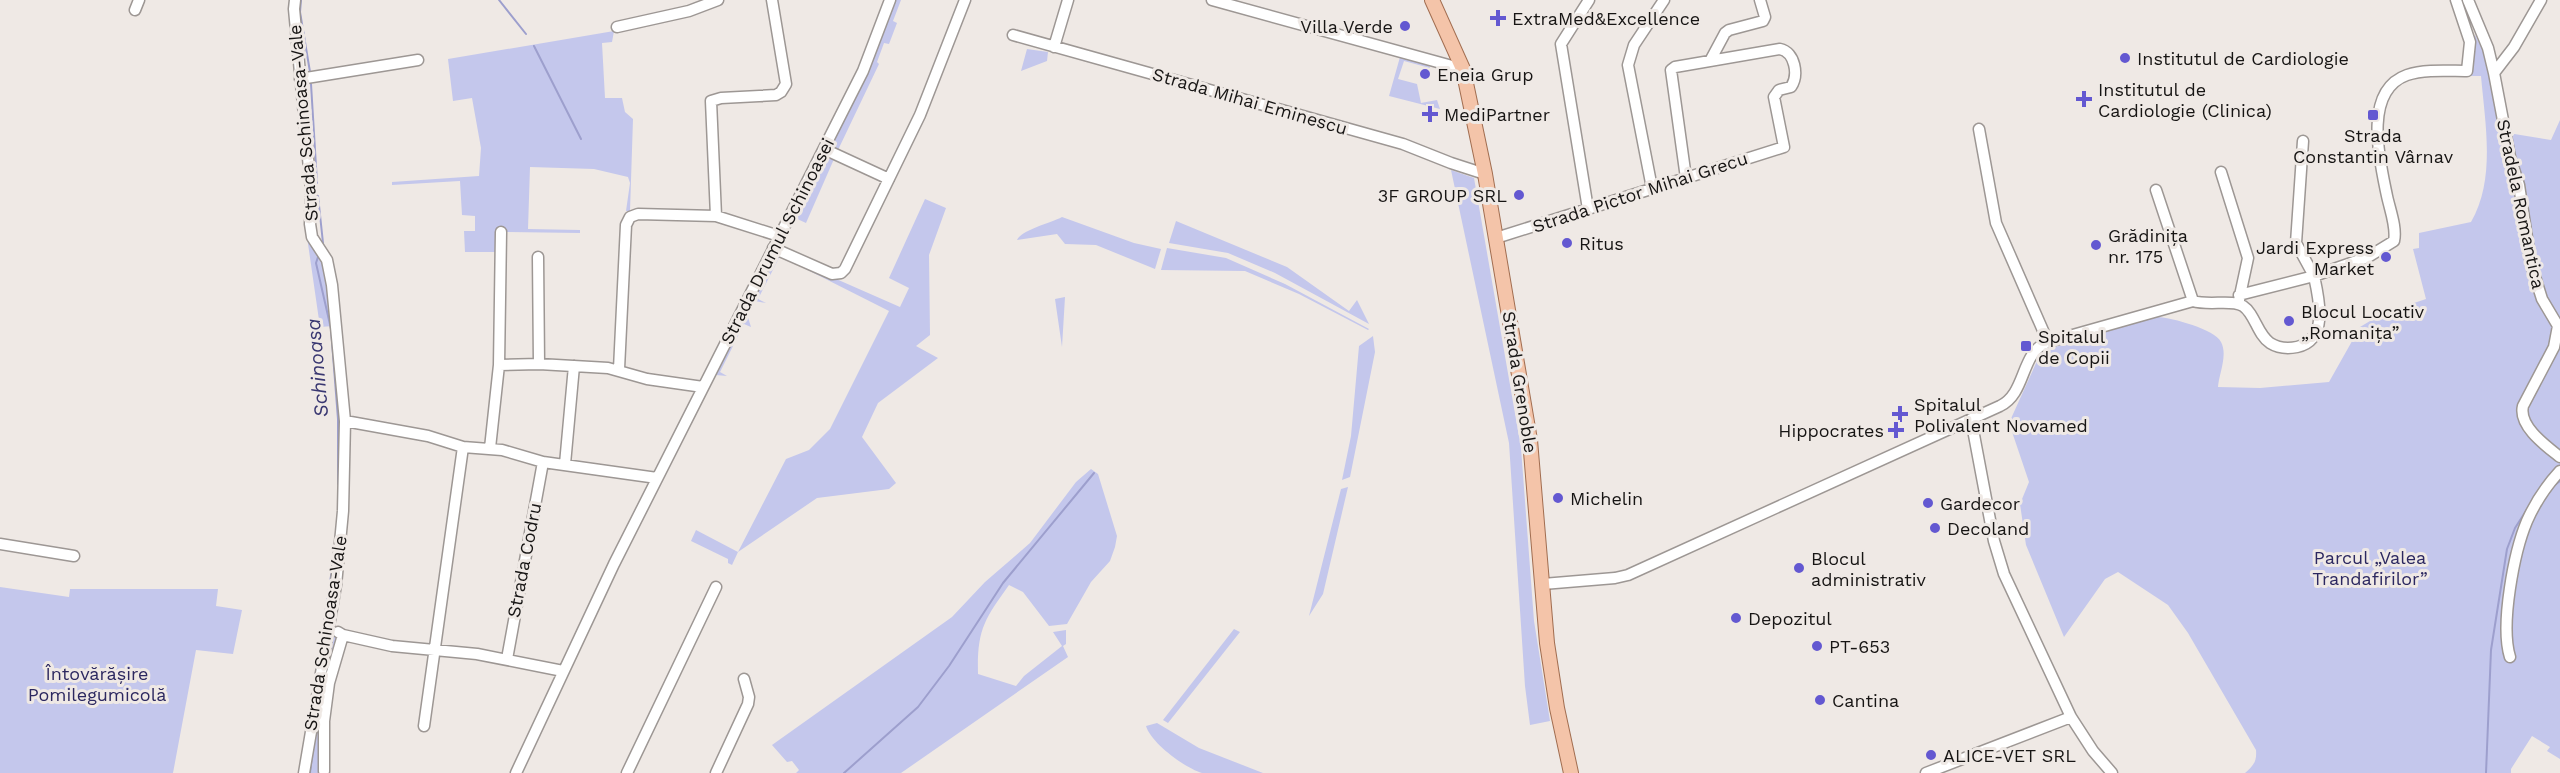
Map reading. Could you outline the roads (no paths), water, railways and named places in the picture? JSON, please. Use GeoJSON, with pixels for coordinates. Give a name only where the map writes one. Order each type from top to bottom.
{"type":"FeatureCollection","features":[{"type":"Feature","properties":{"kind":"main road","name":"Strada Grenoble"},"geometry":{"type":"LineString","coordinates":[[1432,0],[1463,69],[1485,174],[1530,440],[1554,690],[1571,773]]}},
{"type":"Feature","properties":{"kind":"street","name":"Strada Schinoasa-Vale"},"geometry":{"type":"LineString","coordinates":[[295,0],[311,190],[310,224],[312,237],[327,260],[332,285],[345,421],[343,511],[330,627],[304,773]]}},
{"type":"Feature","properties":{"kind":"street"},"geometry":{"type":"LineString","coordinates":[[617,27],[689,11],[718,0]]}},
{"type":"Feature","properties":{"kind":"street"},"geometry":{"type":"LineString","coordinates":[[716,216],[711,101],[721,98],[776,95],[783,90],[786,80],[772,0]]}},
{"type":"Feature","properties":{"kind":"street","name":"Strada Drumul Schinoasei"},"geometry":{"type":"LineString","coordinates":[[519,772],[563,671],[657,478],[863,71],[890,0]]}},
{"type":"Feature","properties":{"kind":"street"},"geometry":{"type":"LineString","coordinates":[[773,248],[832,274],[841,273],[850,261],[934,85],[965,0]]}},
{"type":"Feature","properties":{"kind":"street"},"geometry":{"type":"LineString","coordinates":[[1054,47],[1068,0]]}},
{"type":"Feature","properties":{"kind":"street"},"geometry":{"type":"LineString","coordinates":[[1212,0],[1463,69]]}},
{"type":"Feature","properties":{"kind":"street"},"geometry":{"type":"LineString","coordinates":[[1588,209],[1561,44],[1589,0]]}},
{"type":"Feature","properties":{"kind":"street"},"geometry":{"type":"LineString","coordinates":[[1652,188],[1628,65],[1634,45],[1664,0]]}},
{"type":"Feature","properties":{"kind":"street"},"geometry":{"type":"LineString","coordinates":[[1686,178],[1670,71],[1675,67],[1710,61],[1725,33],[1763,21],[1765,17],[1760,0]]}},
{"type":"Feature","properties":{"kind":"street"},"geometry":{"type":"LineString","coordinates":[[1543,584],[1615,578],[1628,574],[2011,401],[2035,349],[2048,342],[2193,301],[2211,304],[2239,299],[2368,257],[2394,241],[2395,232],[2377,133],[2378,112],[2391,87],[2408,75],[2467,71],[2470,42],[2456,0]]}},
{"type":"Feature","properties":{"kind":"street","name":"Stradela Romantica"},"geometry":{"type":"LineString","coordinates":[[2468,0],[2488,48],[2494,73],[2511,158],[2519,185],[2531,264],[2542,299],[2558,326],[2554,347],[2523,406],[2523,416],[2528,427],[2560,457]]}},
{"type":"Feature","properties":{"kind":"street"},"geometry":{"type":"LineString","coordinates":[[2494,73],[2514,47],[2541,0]]}},
{"type":"Feature","properties":{"kind":"street","name":"Strada Mihai Eminescu"},"geometry":{"type":"LineString","coordinates":[[1013,34],[1403,144],[1451,164],[1485,174]]}},
{"type":"Feature","properties":{"kind":"street","name":"Strada Pictor Mihai Grecu"},"geometry":{"type":"LineString","coordinates":[[1496,238],[1784,147],[1774,97],[1779,90],[1791,87],[1794,82],[1791,55],[1780,50],[1710,61]]}},
{"type":"Feature","properties":{"kind":"street"},"geometry":{"type":"LineString","coordinates":[[300,79],[418,60]]}},
{"type":"Feature","properties":{"kind":"street"},"geometry":{"type":"LineString","coordinates":[[1979,129],[1996,223],[2048,342]]}},
{"type":"Feature","properties":{"kind":"street"},"geometry":{"type":"LineString","coordinates":[[2239,299],[2262,335],[2270,343],[2283,348],[2300,346],[2308,343],[2318,330],[2320,322],[2314,276],[2296,243],[2303,141]]}},
{"type":"Feature","properties":{"kind":"street"},"geometry":{"type":"LineString","coordinates":[[824,149],[889,179]]}},
{"type":"Feature","properties":{"kind":"street"},"geometry":{"type":"LineString","coordinates":[[2221,172],[2248,258],[2239,299]]}},
{"type":"Feature","properties":{"kind":"street"},"geometry":{"type":"LineString","coordinates":[[2156,190],[2193,301]]}},
{"type":"Feature","properties":{"kind":"street"},"geometry":{"type":"LineString","coordinates":[[619,369],[628,220],[638,214],[716,216],[779,236]]}},
{"type":"Feature","properties":{"kind":"street"},"geometry":{"type":"LineString","coordinates":[[490,448],[499,366],[501,232]]}},
{"type":"Feature","properties":{"kind":"street"},"geometry":{"type":"LineString","coordinates":[[538,257],[538,364]]}},
{"type":"Feature","properties":{"kind":"street"},"geometry":{"type":"LineString","coordinates":[[499,366],[538,364],[619,369],[647,379],[703,387]]}},
{"type":"Feature","properties":{"kind":"street"},"geometry":{"type":"LineString","coordinates":[[565,464],[574,366]]}},
{"type":"Feature","properties":{"kind":"street"},"geometry":{"type":"LineString","coordinates":[[1971,419],[1994,541],[2004,574],[2071,717],[2093,751],[2112,773]]}},
{"type":"Feature","properties":{"kind":"street"},"geometry":{"type":"LineString","coordinates":[[345,421],[428,436],[463,447],[490,448],[543,462],[657,478]]}},
{"type":"Feature","properties":{"kind":"street"},"geometry":{"type":"LineString","coordinates":[[424,726],[463,447]]}},
{"type":"Feature","properties":{"kind":"street","name":"Strada Codru"},"geometry":{"type":"LineString","coordinates":[[507,659],[543,462]]}},
{"type":"Feature","properties":{"kind":"street"},"geometry":{"type":"LineString","coordinates":[[2510,657],[2506,644],[2508,598],[2523,533],[2534,507],[2560,471]]}},
{"type":"Feature","properties":{"kind":"street"},"geometry":{"type":"LineString","coordinates":[[0,544],[74,556]]}},
{"type":"Feature","properties":{"kind":"street"},"geometry":{"type":"LineString","coordinates":[[627,773],[716,586]]}},
{"type":"Feature","properties":{"kind":"street"},"geometry":{"type":"LineString","coordinates":[[330,627],[343,635],[392,646],[507,659],[563,671]]}},
{"type":"Feature","properties":{"kind":"street"},"geometry":{"type":"LineString","coordinates":[[324,771],[324,721],[329,683],[343,635]]}},
{"type":"Feature","properties":{"kind":"street"},"geometry":{"type":"LineString","coordinates":[[716,773],[748,704],[749,697],[744,679]]}},
{"type":"Feature","properties":{"kind":"street"},"geometry":{"type":"LineString","coordinates":[[1926,773],[2071,717]]}},
{"type":"Feature","properties":{"kind":"waterway","name":"Schinoasa"},"geometry":{"type":"LineString","coordinates":[[301,0],[300,12],[310,72]]}},
{"type":"Feature","properties":{"kind":"waterway"},"geometry":{"type":"LineString","coordinates":[[499,0],[526,34]]}},
{"type":"Feature","properties":{"kind":"waterway"},"geometry":{"type":"LineString","coordinates":[[534,46],[581,139]]}},
{"type":"Feature","properties":{"kind":"waterway","name":"Schinoasa"},"geometry":{"type":"LineString","coordinates":[[311,84],[317,183]]}},
{"type":"Feature","properties":{"kind":"waterway","name":"Schinoasa"},"geometry":{"type":"LineString","coordinates":[[318,196],[323,243]]}},
{"type":"Feature","properties":{"kind":"waterway","name":"Schinoasa"},"geometry":{"type":"LineString","coordinates":[[319,254],[316,263],[331,329],[338,419],[338,484]]}},
{"type":"Feature","properties":{"kind":"waterway"},"geometry":{"type":"LineString","coordinates":[[844,773],[918,707],[949,666],[1003,583],[1094,473]]}},
{"type":"Feature","properties":{"kind":"waterway"},"geometry":{"type":"LineString","coordinates":[[2552,487],[2560,481]]}},
{"type":"Feature","properties":{"kind":"waterway"},"geometry":{"type":"LineString","coordinates":[[2486,773],[2491,650],[2507,549],[2515,528],[2542,486]]}},
{"type":"Feature","properties":{"kind":"waterway","name":"Schinoasa"},"geometry":{"type":"LineString","coordinates":[[307,729],[334,557]]}},
{"type":"Feature","properties":{"kind":"waterway","name":"Schinoasa"},"geometry":{"type":"LineString","coordinates":[[310,773],[312,755]]}},
{"type":"Feature","properties":{"kind":"place","name":"ExtraMed&Excellence"},"geometry":{"type":"Point","coordinates":[1498,18]}},
{"type":"Feature","properties":{"kind":"place","name":"Villa Verde"},"geometry":{"type":"Point","coordinates":[1405,26]}},
{"type":"Feature","properties":{"kind":"place","name":"Institutul de Cardiologie"},"geometry":{"type":"Point","coordinates":[2125,58]}},
{"type":"Feature","properties":{"kind":"place","name":"Eneia Grup"},"geometry":{"type":"Point","coordinates":[1425,74]}},
{"type":"Feature","properties":{"kind":"place","name":"Institutul de Cardiologie (Clinica)"},"geometry":{"type":"Point","coordinates":[2084,99]}},
{"type":"Feature","properties":{"kind":"place","name":"MediPartner"},"geometry":{"type":"Point","coordinates":[1430,114]}},
{"type":"Feature","properties":{"kind":"place","name":"Strada Constantin Vârnav"},"geometry":{"type":"Point","coordinates":[2373,115]}},
{"type":"Feature","properties":{"kind":"place","name":"3F GROUP SRL"},"geometry":{"type":"Point","coordinates":[1519,195]}},
{"type":"Feature","properties":{"kind":"place","name":"Ritus"},"geometry":{"type":"Point","coordinates":[1567,243]}},
{"type":"Feature","properties":{"kind":"place","name":"Grădinița nr. 175"},"geometry":{"type":"Point","coordinates":[2096,245]}},
{"type":"Feature","properties":{"kind":"place","name":"Jardi Express Market"},"geometry":{"type":"Point","coordinates":[2386,257]}},
{"type":"Feature","properties":{"kind":"place","name":"Blocul Locativ „Romanița”"},"geometry":{"type":"Point","coordinates":[2289,321]}},
{"type":"Feature","properties":{"kind":"place","name":"Spitalul de Copii"},"geometry":{"type":"Point","coordinates":[2026,346]}},
{"type":"Feature","properties":{"kind":"place","name":"Spitalul Polivalent Novamed"},"geometry":{"type":"Point","coordinates":[1900,414]}},
{"type":"Feature","properties":{"kind":"place","name":"Hippocrates"},"geometry":{"type":"Point","coordinates":[1896,430]}},
{"type":"Feature","properties":{"kind":"place","name":"Michelin"},"geometry":{"type":"Point","coordinates":[1558,498]}},
{"type":"Feature","properties":{"kind":"place","name":"Gardecor"},"geometry":{"type":"Point","coordinates":[1928,503]}},
{"type":"Feature","properties":{"kind":"place","name":"Decoland"},"geometry":{"type":"Point","coordinates":[1935,528]}},
{"type":"Feature","properties":{"kind":"place","name":"Blocul administrativ"},"geometry":{"type":"Point","coordinates":[1799,568]}},
{"type":"Feature","properties":{"kind":"place","name":"Depozitul"},"geometry":{"type":"Point","coordinates":[1736,618]}},
{"type":"Feature","properties":{"kind":"place","name":"PT-653"},"geometry":{"type":"Point","coordinates":[1817,646]}},
{"type":"Feature","properties":{"kind":"place","name":"Cantina"},"geometry":{"type":"Point","coordinates":[1820,700]}},
{"type":"Feature","properties":{"kind":"place","name":"ALICE-VET SRL"},"geometry":{"type":"Point","coordinates":[1931,755]}},
{"type":"Feature","properties":{"kind":"park label","name":"Parcul „Valea Trandafirilor”"},"geometry":{"type":"Point","coordinates":[2370,567]}},
{"type":"Feature","properties":{"kind":"park label","name":"Întovărășire Pomilegumicolă"},"geometry":{"type":"Point","coordinates":[97,683]}}]}
